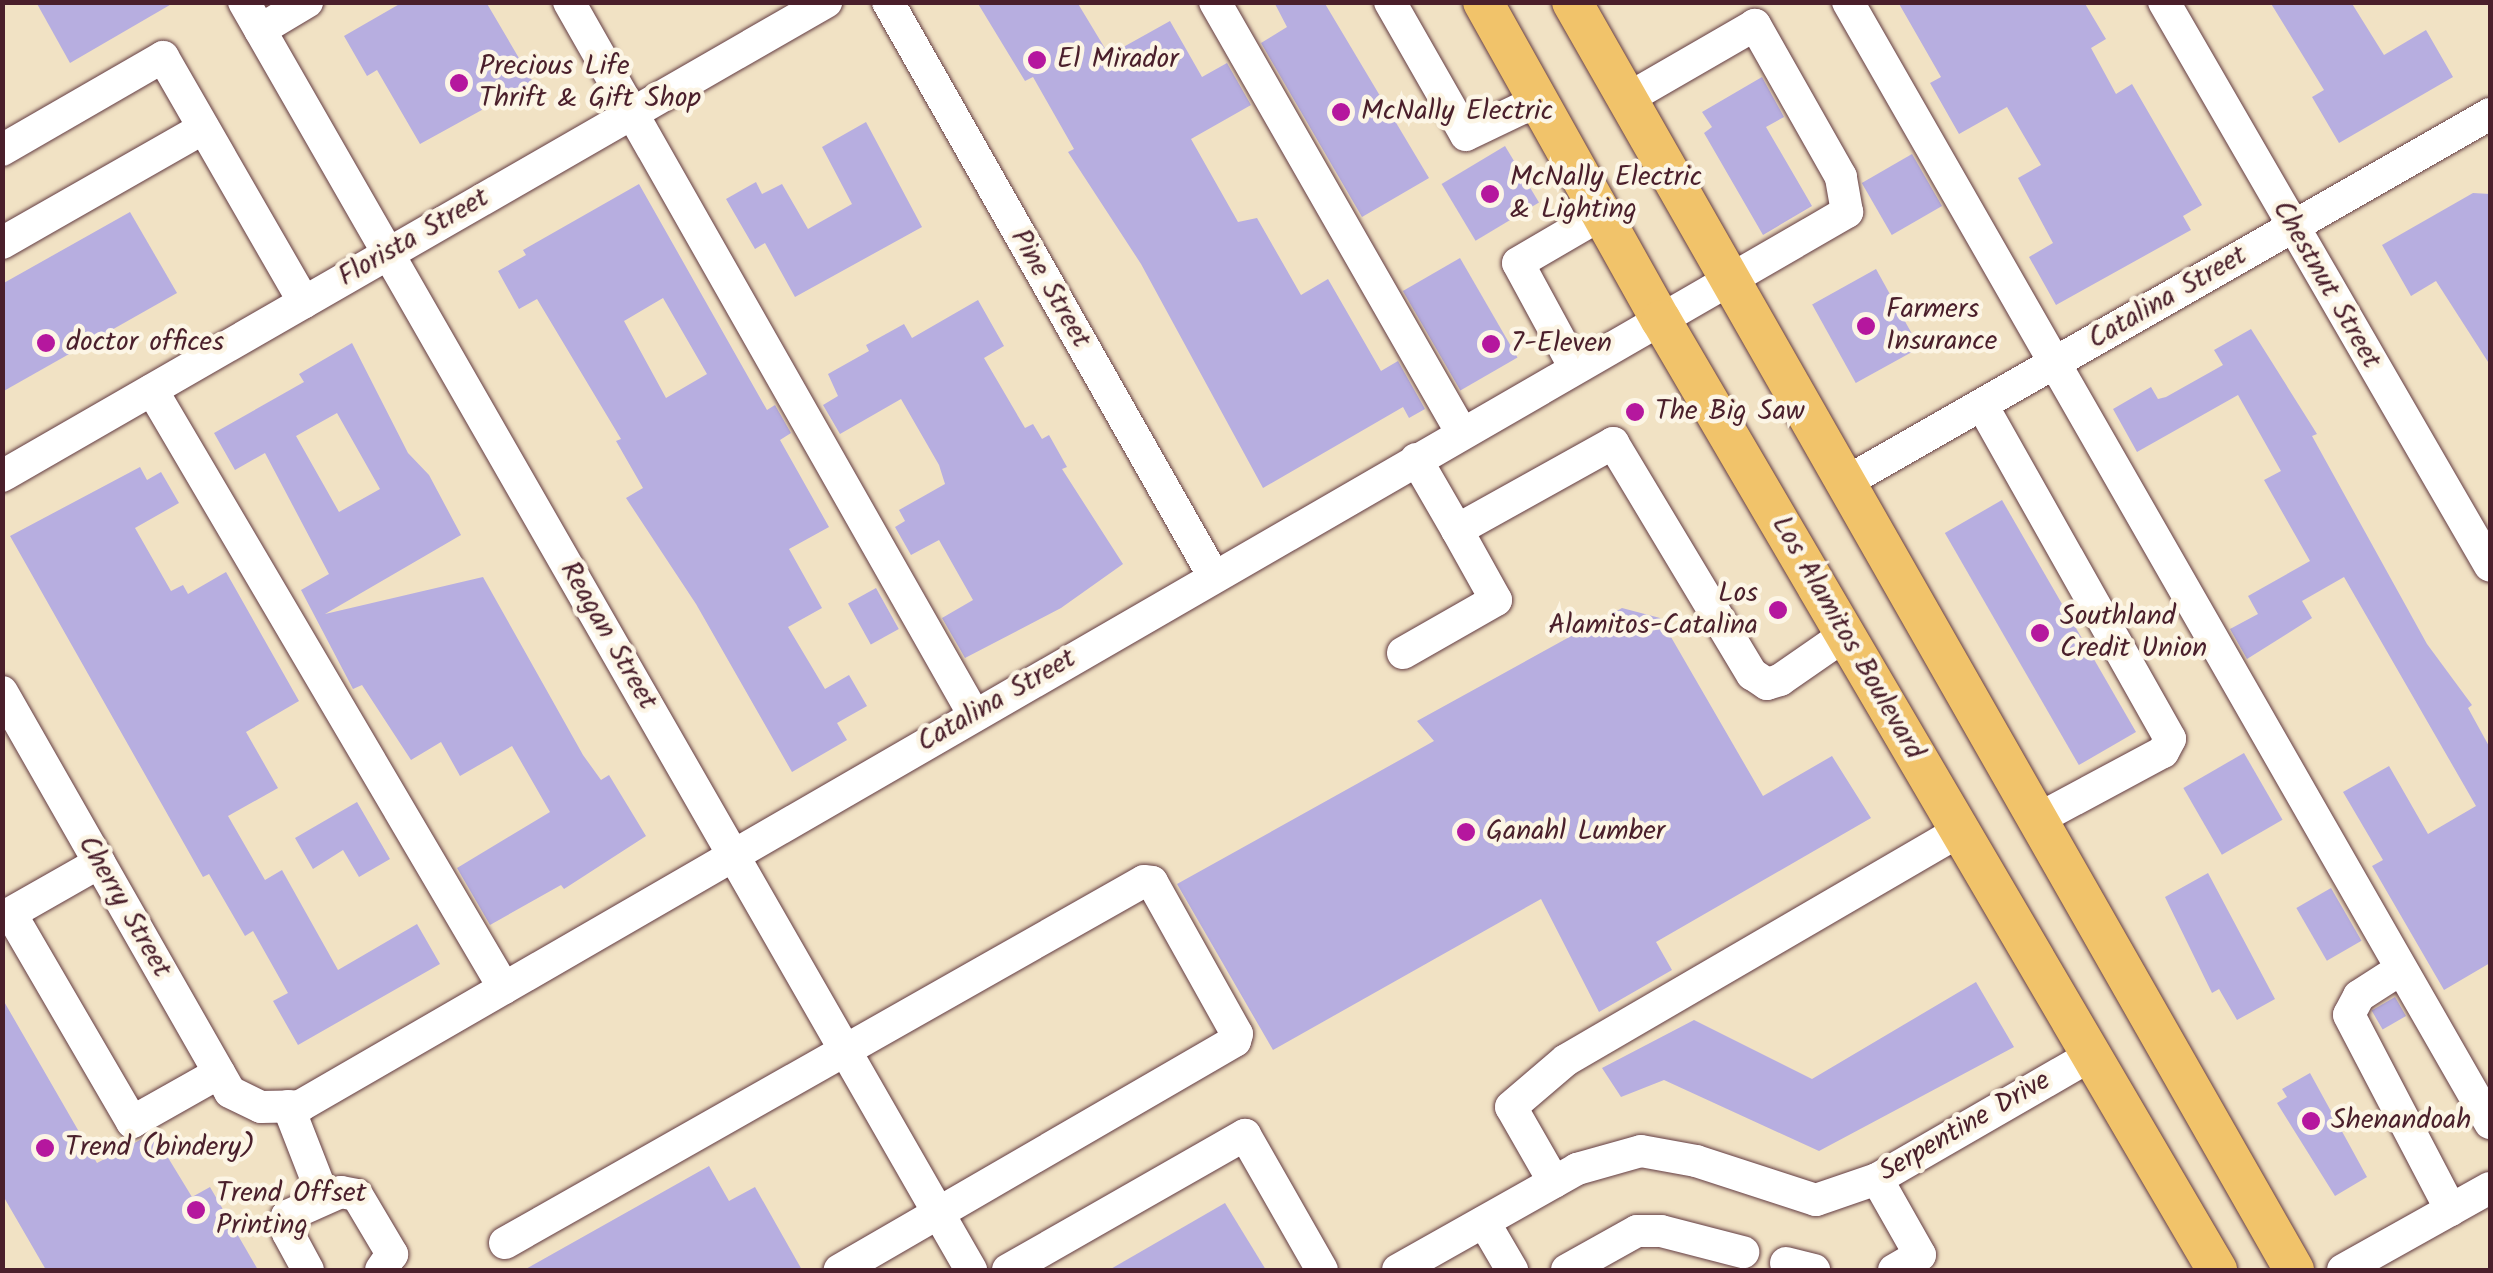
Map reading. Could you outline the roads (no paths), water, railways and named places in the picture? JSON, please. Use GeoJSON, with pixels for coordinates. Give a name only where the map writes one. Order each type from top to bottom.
{"type":"FeatureCollection","features":[{"type":"Feature","properties":{"kind":"main road","name":"Los Alamitos Boulevard"},"geometry":{"type":"LineString","coordinates":[[1483,2],[1661,320],[2088,1057],[2217,1270]]}},
{"type":"Feature","properties":{"kind":"main road"},"geometry":{"type":"LineString","coordinates":[[1572,2],[2294,1270]]}},
{"type":"Feature","properties":{"kind":"street"},"geometry":{"type":"LineString","coordinates":[[252,16],[307,2]]}},
{"type":"Feature","properties":{"kind":"street"},"geometry":{"type":"LineString","coordinates":[[569,2],[974,715]]}},
{"type":"Feature","properties":{"kind":"street","name":"Florista Street"},"geometry":{"type":"LineString","coordinates":[[2,476],[826,2]]}},
{"type":"Feature","properties":{"kind":"street","name":"Pine Street"},"geometry":{"type":"LineString","coordinates":[[888,2],[1213,575]]}},
{"type":"Feature","properties":{"kind":"street"},"geometry":{"type":"LineString","coordinates":[[1215,2],[1462,433]]}},
{"type":"Feature","properties":{"kind":"street"},"geometry":{"type":"LineString","coordinates":[[1390,2],[1456,127],[1466,135],[1539,100]]}},
{"type":"Feature","properties":{"kind":"street"},"geometry":{"type":"LineString","coordinates":[[1848,2],[2490,1123]]}},
{"type":"Feature","properties":{"kind":"street","name":"Chestnut Street"},"geometry":{"type":"LineString","coordinates":[[2164,2],[2490,566]]}},
{"type":"Feature","properties":{"kind":"street","name":"Reagan Street"},"geometry":{"type":"LineString","coordinates":[[252,16],[971,1270]]}},
{"type":"Feature","properties":{"kind":"street","name":"Catalina Street"},"geometry":{"type":"LineString","coordinates":[[275,1106],[300,1106],[1847,212],[1841,176],[1755,25],[1627,99]]}},
{"type":"Feature","properties":{"kind":"street"},"geometry":{"type":"LineString","coordinates":[[2,150],[163,57],[304,302]]}},
{"type":"Feature","properties":{"kind":"street","name":"Catalina Street"},"geometry":{"type":"LineString","coordinates":[[1846,482],[2490,114]]}},
{"type":"Feature","properties":{"kind":"street"},"geometry":{"type":"LineString","coordinates":[[2,243],[204,128]]}},
{"type":"Feature","properties":{"kind":"street"},"geometry":{"type":"LineString","coordinates":[[1575,368],[1518,263],[1602,214]]}},
{"type":"Feature","properties":{"kind":"street"},"geometry":{"type":"LineString","coordinates":[[152,390],[504,988]]}},
{"type":"Feature","properties":{"kind":"street"},"geometry":{"type":"LineString","coordinates":[[1982,405],[2170,739],[2162,752],[2038,819]]}},
{"type":"Feature","properties":{"kind":"street"},"geometry":{"type":"LineString","coordinates":[[1457,530],[1613,443],[1752,674],[1767,684],[1780,680],[1844,635]]}},
{"type":"Feature","properties":{"kind":"street"},"geometry":{"type":"LineString","coordinates":[[1403,654],[1496,600],[1416,459]]}},
{"type":"Feature","properties":{"kind":"street","name":"Cherry Street"},"geometry":{"type":"LineString","coordinates":[[2,692],[230,1092],[275,1106]]}},
{"type":"Feature","properties":{"kind":"street"},"geometry":{"type":"LineString","coordinates":[[1554,1182],[1511,1107],[1566,1060],[1958,831]]}},
{"type":"Feature","properties":{"kind":"street"},"geometry":{"type":"LineString","coordinates":[[99,863],[7,916],[132,1122],[219,1073]]}},
{"type":"Feature","properties":{"kind":"street"},"geometry":{"type":"LineString","coordinates":[[505,1242],[1144,881],[1152,882],[1237,1034],[1235,1041],[840,1270]]}},
{"type":"Feature","properties":{"kind":"street"},"geometry":{"type":"LineString","coordinates":[[2344,1270],[2478,1203],[2348,1015],[2358,996],[2401,969]]}},
{"type":"Feature","properties":{"kind":"street","name":"Serpentine Drive"},"geometry":{"type":"LineString","coordinates":[[1398,1270],[1554,1182],[1641,1151],[1696,1161],[1816,1200],[1878,1179],[2088,1057]]}},
{"type":"Feature","properties":{"kind":"street"},"geometry":{"type":"LineString","coordinates":[[275,1106],[323,1196]]}},
{"type":"Feature","properties":{"kind":"street"},"geometry":{"type":"LineString","coordinates":[[1008,1270],[1245,1134],[1322,1270]]}},
{"type":"Feature","properties":{"kind":"street"},"geometry":{"type":"LineString","coordinates":[[1878,1179],[1920,1255],[1894,1270]]}},
{"type":"Feature","properties":{"kind":"street"},"geometry":{"type":"LineString","coordinates":[[308,1270],[288,1233],[287,1216],[323,1196],[356,1195],[392,1254],[381,1270]]}},
{"type":"Feature","properties":{"kind":"street"},"geometry":{"type":"LineString","coordinates":[[1484,1222],[1512,1270]]}},
{"type":"Feature","properties":{"kind":"street"},"geometry":{"type":"LineString","coordinates":[[1567,1270],[1637,1232],[1661,1231],[1743,1252]]}},
{"type":"Feature","properties":{"kind":"place","name":"El Mirador"},"geometry":{"type":"Point","coordinates":[1037,60]}},
{"type":"Feature","properties":{"kind":"place","name":"Precious Life Thrift & Gift Shop"},"geometry":{"type":"Point","coordinates":[459,83]}},
{"type":"Feature","properties":{"kind":"place","name":"McNally Electric"},"geometry":{"type":"Point","coordinates":[1341,112]}},
{"type":"Feature","properties":{"kind":"place","name":"McNally Electric & Lighting"},"geometry":{"type":"Point","coordinates":[1490,194]}},
{"type":"Feature","properties":{"kind":"place","name":"Farmers Insurance"},"geometry":{"type":"Point","coordinates":[1866,326]}},
{"type":"Feature","properties":{"kind":"place","name":"doctor offices"},"geometry":{"type":"Point","coordinates":[46,343]}},
{"type":"Feature","properties":{"kind":"place","name":"7-Eleven"},"geometry":{"type":"Point","coordinates":[1491,344]}},
{"type":"Feature","properties":{"kind":"place","name":"The Big Saw"},"geometry":{"type":"Point","coordinates":[1635,412]}},
{"type":"Feature","properties":{"kind":"place","name":"Los Alamitos-Catalina"},"geometry":{"type":"Point","coordinates":[1778,610]}},
{"type":"Feature","properties":{"kind":"place","name":"Southland Credit Union"},"geometry":{"type":"Point","coordinates":[2040,633]}},
{"type":"Feature","properties":{"kind":"place","name":"Ganahl Lumber"},"geometry":{"type":"Point","coordinates":[1466,832]}},
{"type":"Feature","properties":{"kind":"place","name":"Shenandoah"},"geometry":{"type":"Point","coordinates":[2311,1121]}},
{"type":"Feature","properties":{"kind":"place","name":"Trend (bindery)"},"geometry":{"type":"Point","coordinates":[45,1148]}},
{"type":"Feature","properties":{"kind":"place","name":"Trend Offset Printing"},"geometry":{"type":"Point","coordinates":[196,1210]}}]}
